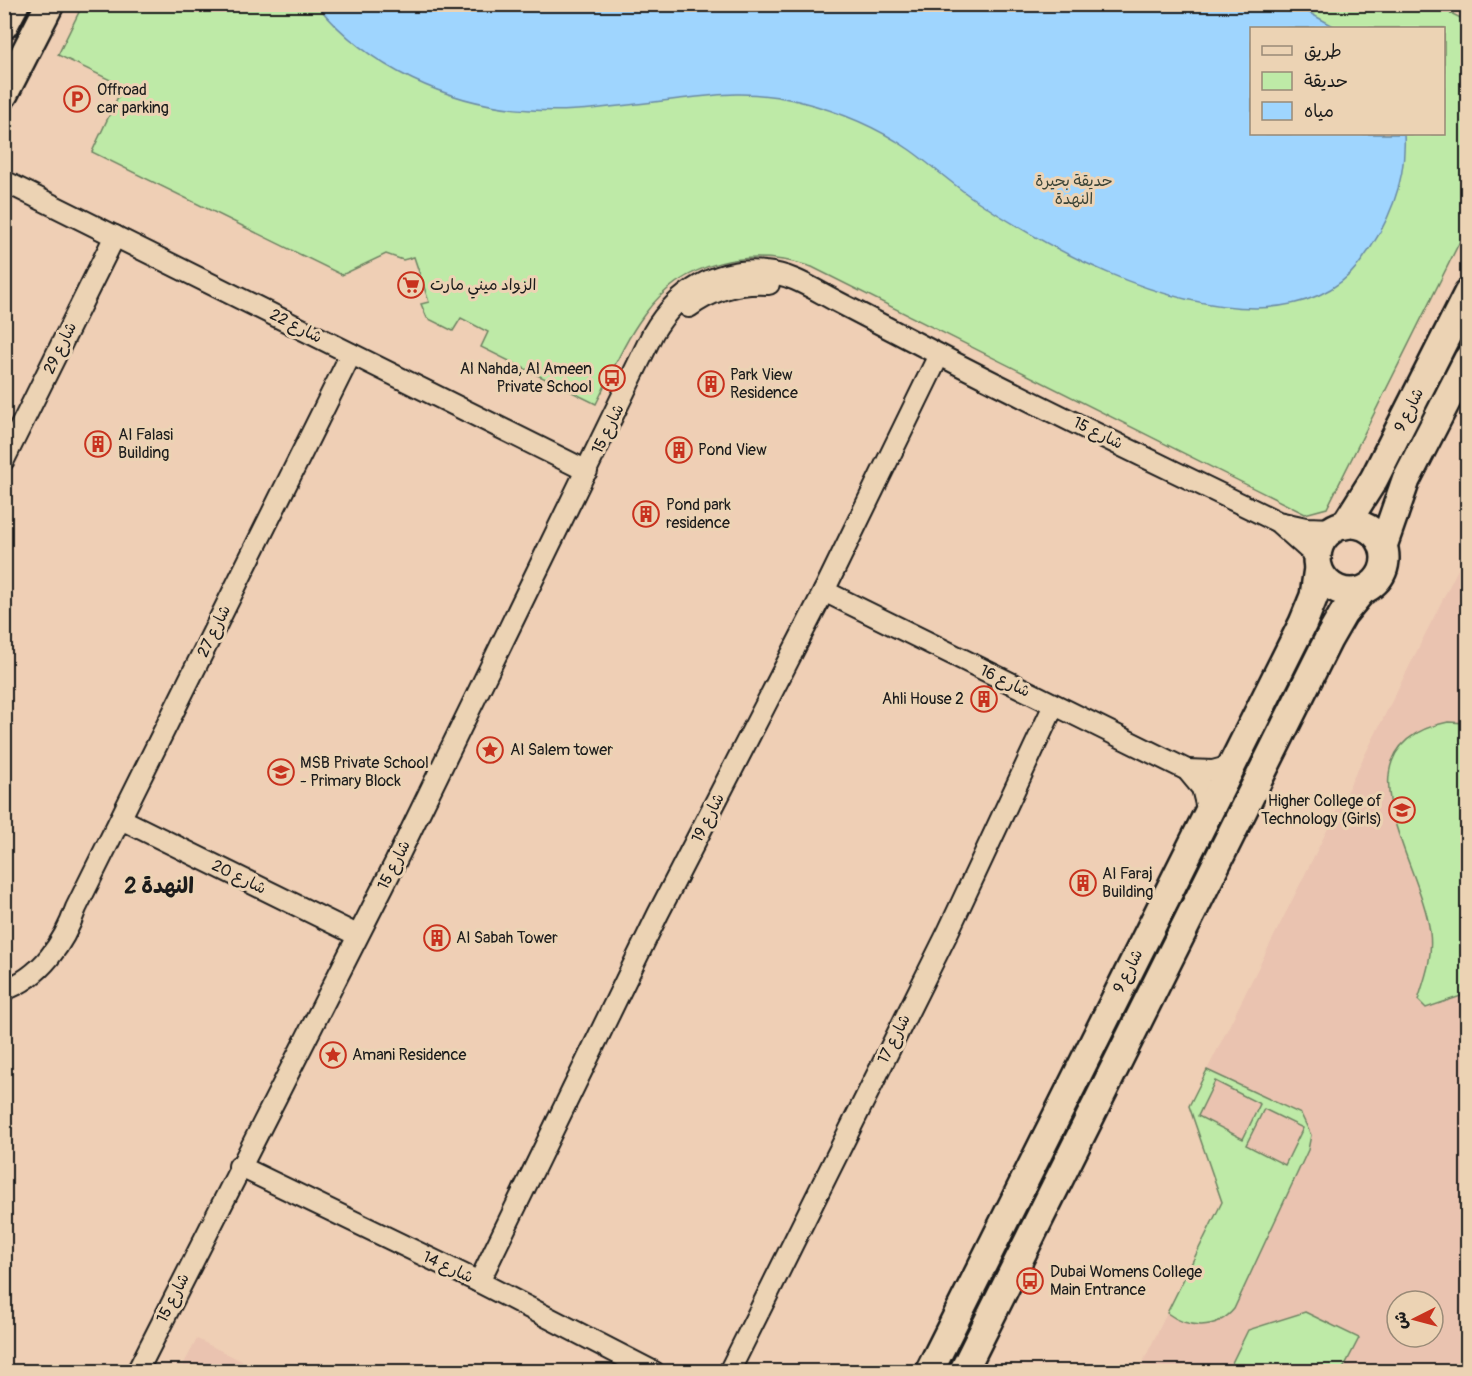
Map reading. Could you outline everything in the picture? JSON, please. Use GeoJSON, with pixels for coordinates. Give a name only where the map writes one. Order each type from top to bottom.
{"type":"FeatureCollection","features":[{"type":"Feature","properties":{"kind":"street"},"geometry":{"type":"LineString","coordinates":[[4,25],[15,4]]}},
{"type":"Feature","properties":{"kind":"street"},"geometry":{"type":"LineString","coordinates":[[4,94],[50,4]]}},
{"type":"Feature","properties":{"kind":"street","name":"شارع 22"},"geometry":{"type":"LineString","coordinates":[[4,181],[587,471]]}},
{"type":"Feature","properties":{"kind":"street","name":"شارع 29"},"geometry":{"type":"LineString","coordinates":[[4,460],[115,236]]}},
{"type":"Feature","properties":{"kind":"street","name":"شارع 15"},"geometry":{"type":"LineString","coordinates":[[136,1371],[498,655],[645,355],[680,314],[714,292],[760,284],[821,294],[939,355],[1278,522],[1306,528],[1340,527]]}},
{"type":"Feature","properties":{"kind":"street","name":"شارع 9"},"geometry":{"type":"LineString","coordinates":[[1340,527],[1374,479],[1467,293]]}},
{"type":"Feature","properties":{"kind":"street","name":"شارع 27"},"geometry":{"type":"LineString","coordinates":[[4,990],[22,981],[47,961],[65,935],[76,908],[351,354]]}},
{"type":"Feature","properties":{"kind":"street","name":"شارع 19"},"geometry":{"type":"LineString","coordinates":[[479,1282],[658,914],[824,591],[939,355]]}},
{"type":"Feature","properties":{"kind":"street","name":"شارع 9"},"geometry":{"type":"LineString","coordinates":[[1383,546],[1406,480],[1467,359]]}},
{"type":"Feature","properties":{"kind":"street","name":"شارع 15"},"geometry":{"type":"LineString","coordinates":[[1278,522],[1318,562]]}},
{"type":"Feature","properties":{"kind":"street"},"geometry":{"type":"LineString","coordinates":[[1340,527],[1368,529],[1383,546],[1384,568],[1371,586],[1362,591],[1340,591],[1330,585],[1318,562],[1326,536],[1340,527]]}},
{"type":"Feature","properties":{"kind":"street","name":"شارع 9"},"geometry":{"type":"LineString","coordinates":[[928,1371],[1309,609],[1318,562]]}},
{"type":"Feature","properties":{"kind":"street","name":"شارع 16"},"geometry":{"type":"LineString","coordinates":[[824,591],[1187,770],[1213,771],[1231,766]]}},
{"type":"Feature","properties":{"kind":"street","name":"شارع 9"},"geometry":{"type":"LineString","coordinates":[[963,1371],[1328,640],[1343,614],[1362,591]]}},
{"type":"Feature","properties":{"kind":"street","name":"شارع 17"},"geometry":{"type":"LineString","coordinates":[[729,1371],[948,932],[1054,705]]}},
{"type":"Feature","properties":{"kind":"street","name":"شارع 16"},"geometry":{"type":"LineString","coordinates":[[1187,770],[1202,788],[1208,812]]}},
{"type":"Feature","properties":{"kind":"street","name":"شارع 20"},"geometry":{"type":"LineString","coordinates":[[121,819],[357,935]]}},
{"type":"Feature","properties":{"kind":"street"},"geometry":{"type":"LineString","coordinates":[[1140,1018],[1137,991],[1157,938],[1163,901]]}},
{"type":"Feature","properties":{"kind":"street","name":"شارع 27"},"geometry":{"type":"LineString","coordinates":[[4,975],[37,954],[76,908]]}},
{"type":"Feature","properties":{"kind":"street","name":"شارع 14"},"geometry":{"type":"LineString","coordinates":[[239,1166],[479,1282],[654,1371]]}},
{"type":"Feature","properties":{"kind":"shaded area","name":"Higher College of Technology (Girls)"},"geometry":{"type":"Polygon","coordinates":[[[1467,551],[1467,1371],[1138,1372],[1222,1202],[1189,1106],[1467,551]]]}},
{"type":"Feature","properties":{"kind":"shaded area"},"geometry":{"type":"Polygon","coordinates":[[[197,1339],[262,1371],[180,1371],[197,1339]]]}},
{"type":"Feature","properties":{"kind":"green space","name":"حديقة بحيرة النهدة"},"geometry":{"type":"Polygon","coordinates":[[[83,4],[1434,5],[1467,21],[1467,227],[1327,508],[1305,514],[812,267],[789,261],[766,258],[742,259],[698,270],[678,281],[660,296],[637,325],[596,404],[481,347],[488,332],[461,318],[453,331],[427,318],[421,304],[429,302],[414,257],[403,260],[386,254],[342,275],[92,152],[123,86],[58,55],[83,4]]]}},
{"type":"Feature","properties":{"kind":"green space"},"geometry":{"type":"Polygon","coordinates":[[[1448,722],[1467,723],[1467,994],[1426,1008],[1418,1000],[1429,959],[1430,933],[1424,905],[1392,811],[1389,781],[1394,756],[1413,735],[1448,722]]]}},
{"type":"Feature","properties":{"kind":"green space"},"geometry":{"type":"Polygon","coordinates":[[[1207,1070],[1301,1114],[1311,1135],[1308,1150],[1234,1309],[1219,1321],[1201,1325],[1183,1322],[1167,1313],[1222,1202],[1189,1106],[1207,1070]],[[1215,1081],[1198,1116],[1243,1139],[1260,1104],[1215,1081]],[[1264,1109],[1246,1145],[1285,1165],[1303,1128],[1264,1109]]]}},
{"type":"Feature","properties":{"kind":"green space"},"geometry":{"type":"Polygon","coordinates":[[[1305,1312],[1359,1338],[1342,1371],[1228,1371],[1248,1330],[1305,1312]]]}},
{"type":"Feature","properties":{"kind":"water"},"geometry":{"type":"Polygon","coordinates":[[[317,5],[1295,5],[1335,27],[1250,27],[1250,135],[1404,135],[1402,169],[1394,203],[1379,235],[1359,264],[1338,284],[1312,298],[1285,305],[1256,308],[1219,305],[1182,298],[1144,287],[1070,255],[1035,237],[971,197],[897,142],[871,127],[828,110],[777,97],[739,94],[574,110],[545,111],[500,107],[440,91],[412,79],[385,65],[337,27],[317,5]]]}},
{"type":"Feature","properties":{"kind":"place","name":"Offroad car parking"},"geometry":{"type":"Point","coordinates":[77,99]}},
{"type":"Feature","properties":{"kind":"place","name":"الزواد ميني مارت"},"geometry":{"type":"Point","coordinates":[411,285]}},
{"type":"Feature","properties":{"kind":"place","name":"Al Nahda, Al Ameen Private School"},"geometry":{"type":"Point","coordinates":[612,378]}},
{"type":"Feature","properties":{"kind":"place","name":"Park View Residence"},"geometry":{"type":"Point","coordinates":[711,384]}},
{"type":"Feature","properties":{"kind":"place","name":"Al Falasi Building"},"geometry":{"type":"Point","coordinates":[98,444]}},
{"type":"Feature","properties":{"kind":"place","name":"Pond View"},"geometry":{"type":"Point","coordinates":[679,450]}},
{"type":"Feature","properties":{"kind":"place","name":"Pond park residence"},"geometry":{"type":"Point","coordinates":[646,514]}},
{"type":"Feature","properties":{"kind":"place","name":"Ahli House 2"},"geometry":{"type":"Point","coordinates":[984,699]}},
{"type":"Feature","properties":{"kind":"place","name":"Al Salem tower"},"geometry":{"type":"Point","coordinates":[490,750]}},
{"type":"Feature","properties":{"kind":"place","name":"MSB Private School - Primary Block"},"geometry":{"type":"Point","coordinates":[281,772]}},
{"type":"Feature","properties":{"kind":"place","name":"Higher College of Technology (Girls)"},"geometry":{"type":"Point","coordinates":[1402,810]}},
{"type":"Feature","properties":{"kind":"place","name":"Al Faraj Building"},"geometry":{"type":"Point","coordinates":[1083,883]}},
{"type":"Feature","properties":{"kind":"place","name":"Al Sabah Tower"},"geometry":{"type":"Point","coordinates":[437,938]}},
{"type":"Feature","properties":{"kind":"place","name":"Amani Residence"},"geometry":{"type":"Point","coordinates":[333,1055]}},
{"type":"Feature","properties":{"kind":"place","name":"Dubai Womens College Main Entrance"},"geometry":{"type":"Point","coordinates":[1030,1281]}},
{"type":"Feature","properties":{"kind":"district","name":"النهدة 2"},"geometry":{"type":"Point","coordinates":[159,886]}}]}
